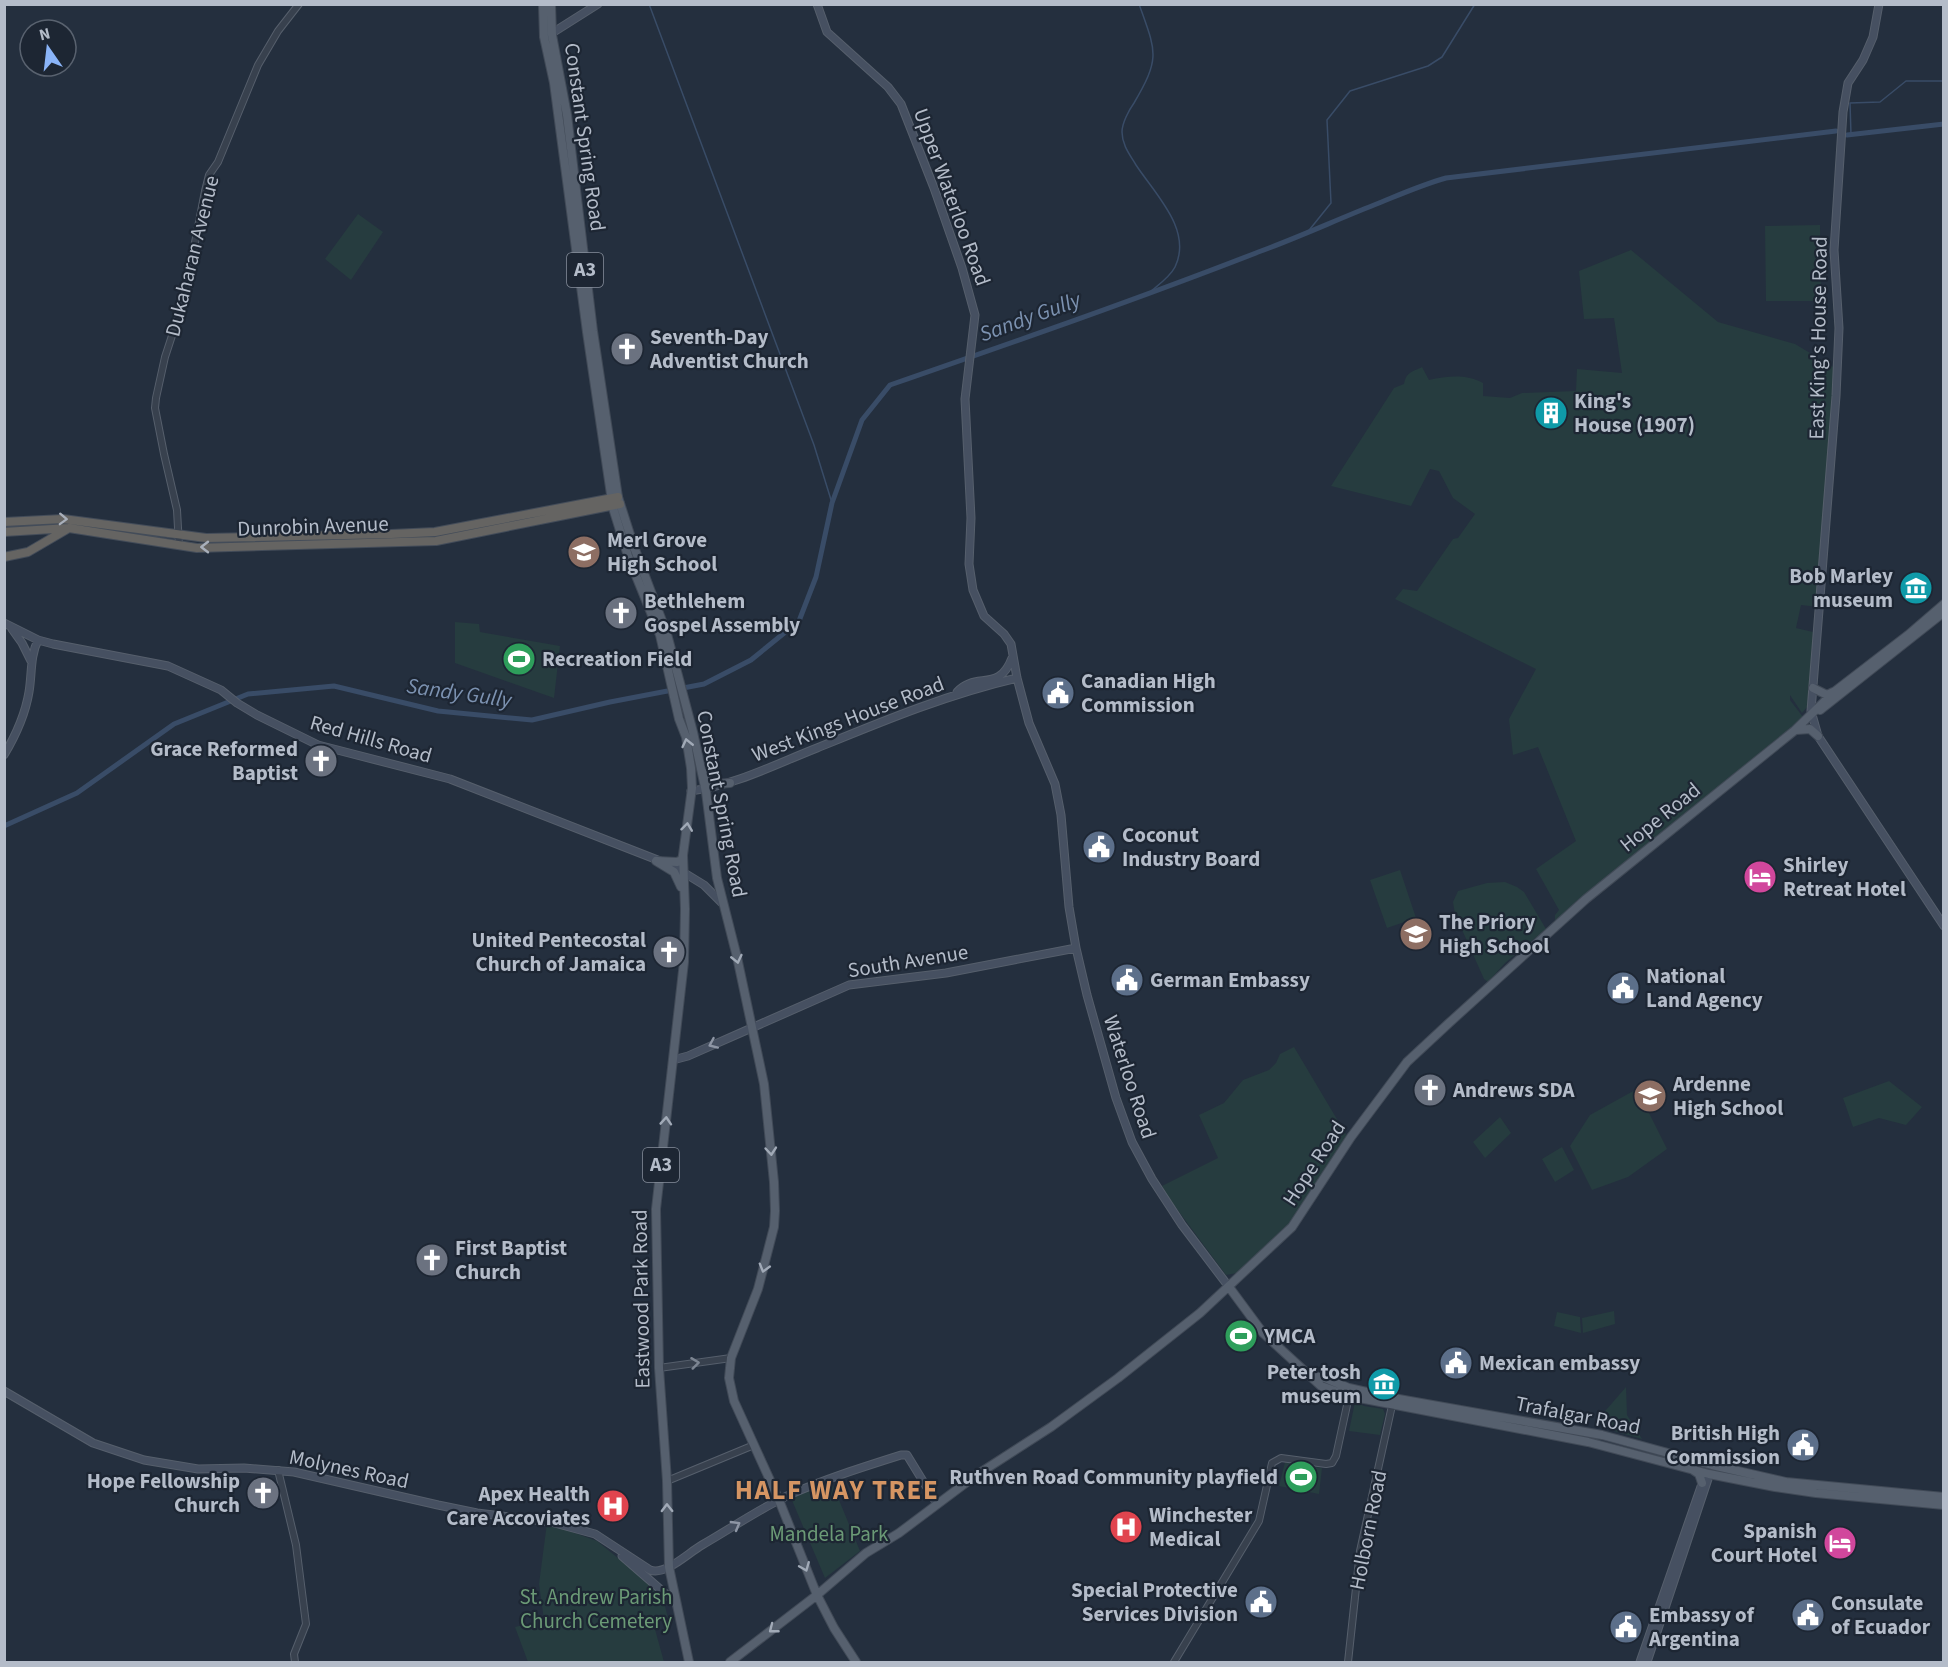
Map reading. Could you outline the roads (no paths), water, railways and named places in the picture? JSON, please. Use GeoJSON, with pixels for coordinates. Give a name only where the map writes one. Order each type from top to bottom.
{"type":"FeatureCollection","features":[{"type":"Feature","properties":{"kind":"highway","name":"Dunrobin Avenue"},"geometry":{"type":"LineString","coordinates":[[4,522],[63,519],[93,521],[179,536],[206,538],[435,532],[615,501]]}},
{"type":"Feature","properties":{"kind":"highway","name":"Dunrobin Avenue"},"geometry":{"type":"LineString","coordinates":[[4,532],[69,528],[179,546],[223,547],[436,541],[615,501]]}},
{"type":"Feature","properties":{"kind":"highway"},"geometry":{"type":"LineString","coordinates":[[4,557],[28,552],[69,528]]}},
{"type":"Feature","properties":{"kind":"main road","name":"Constant Spring Road"},"geometry":{"type":"LineString","coordinates":[[543,4],[615,501],[628,556],[660,635],[673,675],[692,768],[691,790]]}},
{"type":"Feature","properties":{"kind":"main road","name":"Constant Spring Road"},"geometry":{"type":"LineString","coordinates":[[548,36],[551,4]]}},
{"type":"Feature","properties":{"kind":"main road"},"geometry":{"type":"LineString","coordinates":[[548,36],[598,4]]}},
{"type":"Feature","properties":{"kind":"main road","name":"Upper Waterloo Road"},"geometry":{"type":"LineString","coordinates":[[817,4],[827,32],[888,87],[901,104],[923,157],[962,268],[975,315],[965,409],[970,514]]}},
{"type":"Feature","properties":{"kind":"main road","name":"East King's House Road"},"geometry":{"type":"LineString","coordinates":[[1879,4],[1873,36],[1863,60],[1848,83],[1843,111],[1834,250],[1839,328],[1836,396],[1812,715],[1818,736],[1944,926]]}},
{"type":"Feature","properties":{"kind":"main road","name":"Waterloo Road"},"geometry":{"type":"LineString","coordinates":[[970,514],[969,564],[973,590],[984,616],[1009,639],[1029,723],[1054,784],[1061,815],[1069,907],[1076,948],[1109,1072],[1132,1142],[1152,1179],[1182,1225],[1229,1287]]}},
{"type":"Feature","properties":{"kind":"main road","name":"Hope Road"},"geometry":{"type":"LineString","coordinates":[[730,1662],[817,1595],[866,1553],[899,1533],[978,1474],[1051,1427],[1118,1378],[1229,1287],[1292,1227],[1351,1137],[1407,1062],[1586,899],[1794,731],[1834,692],[1944,604]]}},
{"type":"Feature","properties":{"kind":"main road","name":"Hope Road"},"geometry":{"type":"LineString","coordinates":[[1812,715],[1824,708],[1944,612]]}},
{"type":"Feature","properties":{"kind":"main road","name":"Red Hills Road"},"geometry":{"type":"LineString","coordinates":[[4,623],[26,634],[36,643],[168,666],[221,690],[257,715],[318,745],[450,779],[673,866],[704,885],[722,903]]}},
{"type":"Feature","properties":{"kind":"main road"},"geometry":{"type":"LineString","coordinates":[[12,629],[32,663]]}},
{"type":"Feature","properties":{"kind":"main road"},"geometry":{"type":"LineString","coordinates":[[22,643],[26,634]]}},
{"type":"Feature","properties":{"kind":"main road"},"geometry":{"type":"LineString","coordinates":[[4,755],[16,736],[26,708],[36,643],[22,643]]}},
{"type":"Feature","properties":{"kind":"main road"},"geometry":{"type":"LineString","coordinates":[[956,694],[964,686],[1002,676],[1013,655]]}},
{"type":"Feature","properties":{"kind":"main road","name":"West Kings House Road"},"geometry":{"type":"LineString","coordinates":[[691,790],[730,783],[956,694],[1017,678]]}},
{"type":"Feature","properties":{"kind":"main road"},"geometry":{"type":"LineString","coordinates":[[1813,688],[1827,695],[1834,692]]}},
{"type":"Feature","properties":{"kind":"main road","name":"Constant Spring Road"},"geometry":{"type":"LineString","coordinates":[[679,699],[694,738],[705,789],[722,903],[737,957],[764,1084],[776,1211],[772,1238],[758,1289],[731,1358],[729,1378],[734,1401],[779,1500],[817,1595],[834,1628],[856,1662]]}},
{"type":"Feature","properties":{"kind":"main road"},"geometry":{"type":"LineString","coordinates":[[1794,731],[1804,728],[1815,732],[1818,736]]}},
{"type":"Feature","properties":{"kind":"main road"},"geometry":{"type":"LineString","coordinates":[[694,738],[698,743],[708,782],[730,783]]}},
{"type":"Feature","properties":{"kind":"main road","name":"Eastwood Park Road"},"geometry":{"type":"LineString","coordinates":[[689,1662],[669,1567],[667,1481],[658,1368],[656,1209],[684,962],[683,855],[691,790]]}},
{"type":"Feature","properties":{"kind":"main road"},"geometry":{"type":"LineString","coordinates":[[656,861],[677,862],[682,860],[683,855]]}},
{"type":"Feature","properties":{"kind":"main road"},"geometry":{"type":"LineString","coordinates":[[656,861],[674,872],[679,880],[685,906]]}},
{"type":"Feature","properties":{"kind":"main road","name":"South Avenue"},"geometry":{"type":"LineString","coordinates":[[673,1060],[688,1056],[849,985],[946,973],[1076,948]]}},
{"type":"Feature","properties":{"kind":"main road","name":"Trafalgar Road"},"geometry":{"type":"LineString","coordinates":[[1229,1287],[1263,1333],[1321,1386],[1349,1396],[1584,1431],[1794,1483],[1944,1497]]}},
{"type":"Feature","properties":{"kind":"main road","name":"Trafalgar Road"},"geometry":{"type":"LineString","coordinates":[[1312,1376],[1325,1378],[1393,1402],[1588,1442],[1720,1476],[1816,1493],[1944,1505]]}},
{"type":"Feature","properties":{"kind":"main road","name":"Molynes Road"},"geometry":{"type":"LineString","coordinates":[[4,1391],[93,1443],[144,1460],[198,1469],[244,1468],[311,1475],[477,1513],[536,1519],[588,1532],[625,1558],[676,1603]]}},
{"type":"Feature","properties":{"kind":"main road"},"geometry":{"type":"LineString","coordinates":[[1584,1431],[1588,1442]]}},
{"type":"Feature","properties":{"kind":"main road"},"geometry":{"type":"LineString","coordinates":[[588,1532],[606,1540],[653,1572],[660,1572],[779,1500],[843,1474],[907,1455],[937,1504]]}},
{"type":"Feature","properties":{"kind":"main road"},"geometry":{"type":"LineString","coordinates":[[1647,1662],[1710,1464]]}},
{"type":"Feature","properties":{"kind":"main road"},"geometry":{"type":"LineString","coordinates":[[1688,1468],[1699,1474],[1704,1483]]}},
{"type":"Feature","properties":{"kind":"main road"},"geometry":{"type":"LineString","coordinates":[[1640,1662],[1704,1483],[1713,1477],[1720,1476]]}},
{"type":"Feature","properties":{"kind":"street","name":"Dukaharan Avenue"},"geometry":{"type":"LineString","coordinates":[[179,546],[177,510],[155,408],[165,357],[184,299],[205,191],[258,65],[278,31],[299,4]]}},
{"type":"Feature","properties":{"kind":"street"},"geometry":{"type":"LineString","coordinates":[[658,1368],[731,1358]]}},
{"type":"Feature","properties":{"kind":"street"},"geometry":{"type":"LineString","coordinates":[[1174,1662],[1259,1521],[1272,1463],[1281,1458],[1332,1463],[1336,1456],[1349,1396]]}},
{"type":"Feature","properties":{"kind":"street","name":"Holborn Road"},"geometry":{"type":"LineString","coordinates":[[1348,1662],[1360,1551],[1393,1402]]}},
{"type":"Feature","properties":{"kind":"street"},"geometry":{"type":"LineString","coordinates":[[667,1481],[754,1445]]}},
{"type":"Feature","properties":{"kind":"street"},"geometry":{"type":"LineString","coordinates":[[278,1470],[296,1545],[306,1624],[294,1654],[296,1662]]}},
{"type":"Feature","properties":{"kind":"waterway","name":"Sandy Gully"},"geometry":{"type":"LineString","coordinates":[[649,4],[814,445],[832,503]]}},
{"type":"Feature","properties":{"kind":"waterway"},"geometry":{"type":"LineString","coordinates":[[1139,4],[1152,44],[1152,64],[1143,88],[1124,121],[1122,137],[1131,157],[1169,213],[1176,226],[1179,240],[1179,253],[1173,271],[1149,293]]}},
{"type":"Feature","properties":{"kind":"waterway"},"geometry":{"type":"LineString","coordinates":[[1306,234],[1331,203],[1327,120],[1350,91],[1428,66],[1442,57],[1475,4]]}},
{"type":"Feature","properties":{"kind":"waterway"},"geometry":{"type":"LineString","coordinates":[[1851,135],[1850,103],[1880,102],[1906,81],[1944,81]]}},
{"type":"Feature","properties":{"kind":"waterway"},"geometry":{"type":"LineString","coordinates":[[1847,135],[1944,124]]}},
{"type":"Feature","properties":{"kind":"waterway","name":"Sandy Gully"},"geometry":{"type":"LineString","coordinates":[[4,826],[77,793],[174,724],[248,694],[334,686],[438,711],[532,720],[704,684],[751,660],[799,621],[816,577],[832,503],[862,420],[890,385],[1169,286],[1410,190],[1446,178],[1836,131]]}},
{"type":"Feature","properties":{"kind":"place","name":"Seventh-Day Adventist Church"},"geometry":{"type":"Point","coordinates":[627,349]}},
{"type":"Feature","properties":{"kind":"place","name":"King's House (1907)"},"geometry":{"type":"Point","coordinates":[1551,413]}},
{"type":"Feature","properties":{"kind":"place","name":"Merl Grove High School"},"geometry":{"type":"Point","coordinates":[584,552]}},
{"type":"Feature","properties":{"kind":"place","name":"Bob Marley museum"},"geometry":{"type":"Point","coordinates":[1916,588]}},
{"type":"Feature","properties":{"kind":"place","name":"Bethlehem Gospel Assembly"},"geometry":{"type":"Point","coordinates":[621,613]}},
{"type":"Feature","properties":{"kind":"place","name":"Recreation Field"},"geometry":{"type":"Point","coordinates":[519,659]}},
{"type":"Feature","properties":{"kind":"place","name":"Canadian High Commission"},"geometry":{"type":"Point","coordinates":[1058,693]}},
{"type":"Feature","properties":{"kind":"place","name":"Grace Reformed Baptist"},"geometry":{"type":"Point","coordinates":[321,761]}},
{"type":"Feature","properties":{"kind":"place","name":"Coconut Industry Board"},"geometry":{"type":"Point","coordinates":[1099,847]}},
{"type":"Feature","properties":{"kind":"place","name":"Shirley Retreat Hotel"},"geometry":{"type":"Point","coordinates":[1760,877]}},
{"type":"Feature","properties":{"kind":"place","name":"The Priory High School"},"geometry":{"type":"Point","coordinates":[1416,934]}},
{"type":"Feature","properties":{"kind":"place","name":"United Pentecostal Church of Jamaica"},"geometry":{"type":"Point","coordinates":[669,952]}},
{"type":"Feature","properties":{"kind":"place","name":"German Embassy"},"geometry":{"type":"Point","coordinates":[1127,980]}},
{"type":"Feature","properties":{"kind":"place","name":"National Land Agency"},"geometry":{"type":"Point","coordinates":[1623,988]}},
{"type":"Feature","properties":{"kind":"place","name":"Andrews SDA"},"geometry":{"type":"Point","coordinates":[1430,1090]}},
{"type":"Feature","properties":{"kind":"place","name":"Ardenne High School"},"geometry":{"type":"Point","coordinates":[1650,1096]}},
{"type":"Feature","properties":{"kind":"place","name":"First Baptist Church"},"geometry":{"type":"Point","coordinates":[432,1260]}},
{"type":"Feature","properties":{"kind":"place","name":"YMCA"},"geometry":{"type":"Point","coordinates":[1241,1336]}},
{"type":"Feature","properties":{"kind":"place","name":"Mexican embassy"},"geometry":{"type":"Point","coordinates":[1456,1363]}},
{"type":"Feature","properties":{"kind":"place","name":"Peter tosh museum"},"geometry":{"type":"Point","coordinates":[1384,1384]}},
{"type":"Feature","properties":{"kind":"place","name":"British High Commission"},"geometry":{"type":"Point","coordinates":[1803,1445]}},
{"type":"Feature","properties":{"kind":"place","name":"Ruthven Road Community playfield"},"geometry":{"type":"Point","coordinates":[1301,1477]}},
{"type":"Feature","properties":{"kind":"place","name":"Hope Fellowship Church"},"geometry":{"type":"Point","coordinates":[263,1493]}},
{"type":"Feature","properties":{"kind":"place","name":"Apex Health Care Accoviates"},"geometry":{"type":"Point","coordinates":[613,1506]}},
{"type":"Feature","properties":{"kind":"place","name":"Winchester Medical"},"geometry":{"type":"Point","coordinates":[1126,1527]}},
{"type":"Feature","properties":{"kind":"place","name":"Spanish Court Hotel"},"geometry":{"type":"Point","coordinates":[1840,1543]}},
{"type":"Feature","properties":{"kind":"place","name":"Special Protective Services Division"},"geometry":{"type":"Point","coordinates":[1261,1602]}},
{"type":"Feature","properties":{"kind":"place","name":"Consulate of Ecuador"},"geometry":{"type":"Point","coordinates":[1808,1615]}},
{"type":"Feature","properties":{"kind":"place","name":"Embassy of Argentina"},"geometry":{"type":"Point","coordinates":[1626,1627]}},
{"type":"Feature","properties":{"kind":"district","name":"HALF WAY TREE"},"geometry":{"type":"Point","coordinates":[837,1490]}},
{"type":"Feature","properties":{"kind":"park label","name":"Mandela Park"},"geometry":{"type":"Point","coordinates":[829,1534]}},
{"type":"Feature","properties":{"kind":"park label","name":"St. Andrew Parish Church Cemetery"},"geometry":{"type":"Point","coordinates":[596,1609]}}]}
